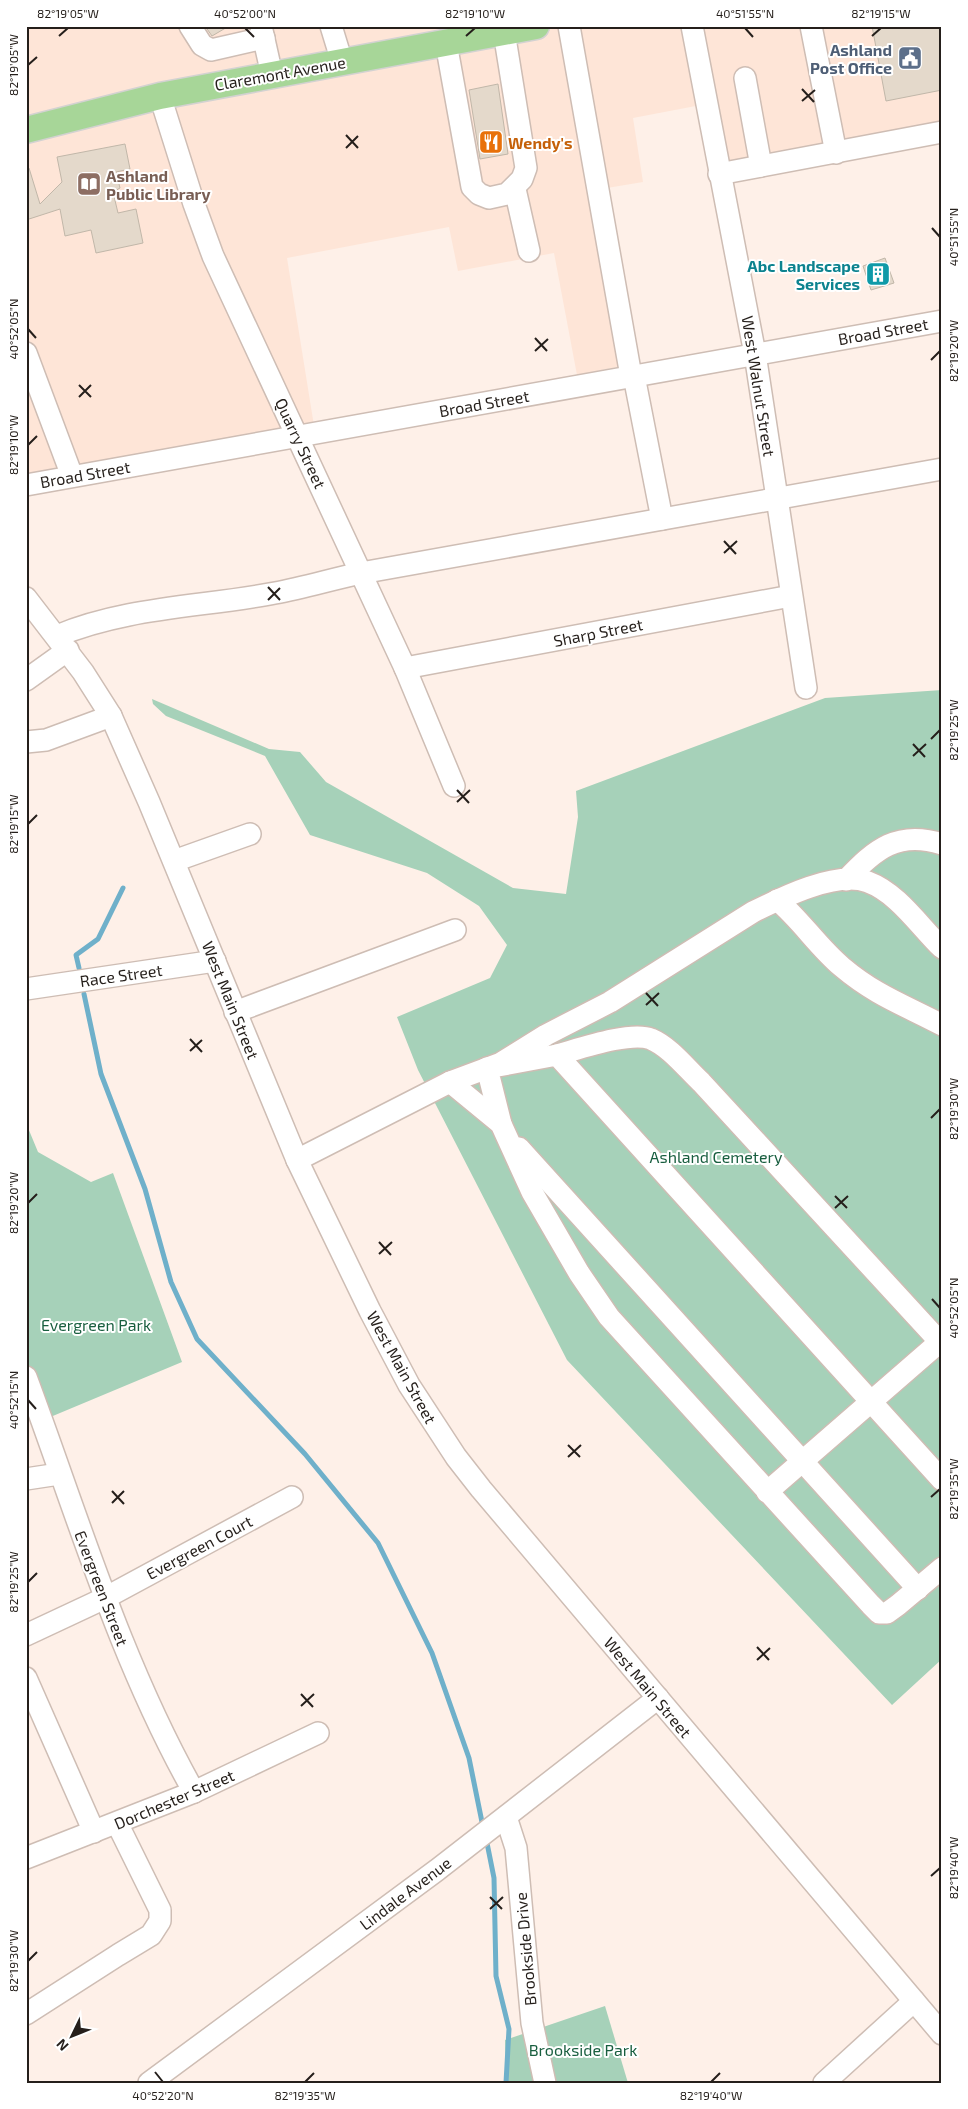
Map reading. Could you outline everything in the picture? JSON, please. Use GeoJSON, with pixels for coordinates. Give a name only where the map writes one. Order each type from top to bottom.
{"type":"FeatureCollection","features":[{"type":"Feature","properties":{"kind":"main road","name":"Claremont Avenue"},"geometry":{"type":"LineString","coordinates":[[26,130],[160,96],[536,26]]}},
{"type":"Feature","properties":{"kind":"street"},"geometry":{"type":"LineString","coordinates":[[190,26],[202,45],[211,50],[262,32],[272,75]]}},
{"type":"Feature","properties":{"kind":"street"},"geometry":{"type":"LineString","coordinates":[[330,26],[342,62]]}},
{"type":"Feature","properties":{"kind":"street"},"geometry":{"type":"LineString","coordinates":[[568,26],[632,376],[662,520]]}},
{"type":"Feature","properties":{"kind":"street","name":"West Walnut Street"},"geometry":{"type":"LineString","coordinates":[[692,26],[755,354],[806,688]]}},
{"type":"Feature","properties":{"kind":"street"},"geometry":{"type":"LineString","coordinates":[[811,26],[836,153]]}},
{"type":"Feature","properties":{"kind":"street"},"geometry":{"type":"LineString","coordinates":[[446,43],[472,187],[479,194],[489,198],[507,194],[514,189],[526,168],[504,32]]}},
{"type":"Feature","properties":{"kind":"street"},"geometry":{"type":"LineString","coordinates":[[745,78],[760,166]]}},
{"type":"Feature","properties":{"kind":"street","name":"Quarry Street"},"geometry":{"type":"LineString","coordinates":[[160,96],[194,204],[213,256],[299,436],[405,668],[454,786]]}},
{"type":"Feature","properties":{"kind":"street"},"geometry":{"type":"LineString","coordinates":[[719,174],[942,132]]}},
{"type":"Feature","properties":{"kind":"street"},"geometry":{"type":"LineString","coordinates":[[514,189],[529,251]]}},
{"type":"Feature","properties":{"kind":"street","name":"Broad Street"},"geometry":{"type":"LineString","coordinates":[[26,485],[942,320]]}},
{"type":"Feature","properties":{"kind":"street"},"geometry":{"type":"LineString","coordinates":[[26,353],[72,476]]}},
{"type":"Feature","properties":{"kind":"street"},"geometry":{"type":"LineString","coordinates":[[26,680],[62,643],[87,624],[116,617],[275,593],[361,573],[942,470]]}},
{"type":"Feature","properties":{"kind":"street","name":"Sharp Street"},"geometry":{"type":"LineString","coordinates":[[405,668],[791,596]]}},
{"type":"Feature","properties":{"kind":"street","name":"West Main Street"},"geometry":{"type":"LineString","coordinates":[[26,598],[62,643],[111,716],[174,861],[297,1160],[370,1311],[431,1420],[482,1490],[942,2034]]}},
{"type":"Feature","properties":{"kind":"street"},"geometry":{"type":"LineString","coordinates":[[26,742],[46,740],[111,716]]}},
{"type":"Feature","properties":{"kind":"street"},"geometry":{"type":"LineString","coordinates":[[174,861],[250,834]]}},
{"type":"Feature","properties":{"kind":"street"},"geometry":{"type":"LineString","coordinates":[[846,880],[864,861],[897,840],[913,839],[942,844]]}},
{"type":"Feature","properties":{"kind":"street"},"geometry":{"type":"LineString","coordinates":[[297,1160],[450,1082],[487,1068],[610,1002],[732,924],[777,900],[836,880],[870,882],[884,891],[942,948]]}},
{"type":"Feature","properties":{"kind":"street"},"geometry":{"type":"LineString","coordinates":[[777,900],[798,920],[824,950],[856,978],[890,1000],[942,1025]]}},
{"type":"Feature","properties":{"kind":"street"},"geometry":{"type":"LineString","coordinates":[[236,1012],[455,930]]}},
{"type":"Feature","properties":{"kind":"street","name":"Race Street"},"geometry":{"type":"LineString","coordinates":[[26,989],[215,961]]}},
{"type":"Feature","properties":{"kind":"street"},"geometry":{"type":"LineString","coordinates":[[487,1068],[557,1055],[630,1038],[649,1038],[660,1044],[700,1082],[941,1341],[767,1492]]}},
{"type":"Feature","properties":{"kind":"street"},"geometry":{"type":"LineString","coordinates":[[557,1055],[942,1480]]}},
{"type":"Feature","properties":{"kind":"street"},"geometry":{"type":"LineString","coordinates":[[487,1068],[503,1129],[532,1192],[598,1304],[852,1587],[879,1613],[890,1611],[942,1568]]}},
{"type":"Feature","properties":{"kind":"street"},"geometry":{"type":"LineString","coordinates":[[450,1082],[503,1129],[918,1588]]}},
{"type":"Feature","properties":{"kind":"street","name":"Evergreen Street"},"geometry":{"type":"LineString","coordinates":[[26,1377],[31,1405],[105,1598],[149,1704],[194,1792]]}},
{"type":"Feature","properties":{"kind":"street"},"geometry":{"type":"LineString","coordinates":[[26,1479],[59,1474]]}},
{"type":"Feature","properties":{"kind":"street","name":"Evergreen Court"},"geometry":{"type":"LineString","coordinates":[[26,1634],[105,1598],[292,1497]]}},
{"type":"Feature","properties":{"kind":"street"},"geometry":{"type":"LineString","coordinates":[[26,1678],[94,1832]]}},
{"type":"Feature","properties":{"kind":"street","name":"Lindale Avenue"},"geometry":{"type":"LineString","coordinates":[[149,2083],[465,1848],[658,1698]]}},
{"type":"Feature","properties":{"kind":"street","name":"Dorchester Street"},"geometry":{"type":"LineString","coordinates":[[26,1858],[194,1792],[318,1733]]}},
{"type":"Feature","properties":{"kind":"street","name":"Brookside Drive"},"geometry":{"type":"LineString","coordinates":[[502,1819],[516,1848],[532,2023],[545,2083]]}},
{"type":"Feature","properties":{"kind":"street"},"geometry":{"type":"LineString","coordinates":[[26,2014],[118,1954],[151,1936],[156,1930],[160,1921],[160,1910],[117,1823]]}},
{"type":"Feature","properties":{"kind":"street"},"geometry":{"type":"LineString","coordinates":[[824,2083],[914,2001]]}},
{"type":"Feature","properties":{"kind":"shaded area"},"geometry":{"type":"Polygon","coordinates":[[[26,26],[942,26],[942,136],[714,178],[701,105],[633,118],[643,182],[595,190],[627,365],[577,375],[554,253],[458,271],[449,227],[287,258],[315,432],[26,488],[26,26]]]}},
{"type":"Feature","properties":{"kind":"green space","name":"Ashland Cemetery"},"geometry":{"type":"Polygon","coordinates":[[[942,690],[942,1659],[892,1705],[567,1360],[418,1070],[397,1017],[490,978],[507,945],[479,906],[427,873],[310,835],[265,756],[166,716],[153,704],[152,699],[269,749],[300,752],[326,782],[513,888],[566,894],[578,817],[576,791],[825,698],[942,690]]]}},
{"type":"Feature","properties":{"kind":"green space","name":"Evergreen Park"},"geometry":{"type":"Polygon","coordinates":[[[26,1123],[38,1152],[91,1182],[113,1173],[182,1362],[48,1418],[26,1359],[26,1123]]]}},
{"type":"Feature","properties":{"kind":"green space","name":"Brookside Park"},"geometry":{"type":"Polygon","coordinates":[[[605,2006],[628,2083],[506,2083],[505,2040],[605,2006]]]}},
{"type":"Feature","properties":{"kind":"building"},"geometry":{"type":"Polygon","coordinates":[[[205,26],[229,26],[212,36],[205,26]]]}},
{"type":"Feature","properties":{"kind":"building","name":"Ashland Post Office"},"geometry":{"type":"Polygon","coordinates":[[[872,26],[942,26],[942,90],[886,101],[872,26]]]}},
{"type":"Feature","properties":{"kind":"building","name":"Wendy's"},"geometry":{"type":"Polygon","coordinates":[[[498,84],[508,154],[480,159],[469,90],[498,84]]]}},
{"type":"Feature","properties":{"kind":"building"},"geometry":{"type":"Polygon","coordinates":[[[125,144],[130,169],[116,172],[120,188],[113,192],[118,213],[136,209],[143,243],[96,253],[91,230],[65,236],[60,209],[26,220],[26,168],[29,168],[40,204],[62,182],[57,157],[125,144]]]}},
{"type":"Feature","properties":{"kind":"building","name":"Abc Landscape Services"},"geometry":{"type":"Polygon","coordinates":[[[885,258],[894,283],[871,290],[863,266],[885,258]]]}},
{"type":"Feature","properties":{"kind":"waterway"},"geometry":{"type":"LineString","coordinates":[[79,968],[76,955],[98,939],[123,888]]}},
{"type":"Feature","properties":{"kind":"waterway"},"geometry":{"type":"LineString","coordinates":[[84,994],[101,1074],[145,1189],[171,1282],[197,1339],[305,1454],[378,1543],[432,1653],[469,1758],[483,1827]]}},
{"type":"Feature","properties":{"kind":"waterway"},"geometry":{"type":"LineString","coordinates":[[486,1838],[494,1878],[496,1976],[509,2029],[506,2083]]}},
{"type":"Feature","properties":{"kind":"place","name":"Ashland Post Office"},"geometry":{"type":"Point","coordinates":[910,58]}},
{"type":"Feature","properties":{"kind":"place","name":"Wendy's"},"geometry":{"type":"Point","coordinates":[491,142]}},
{"type":"Feature","properties":{"kind":"place","name":"Ashland Public Library"},"geometry":{"type":"Point","coordinates":[89,184]}},
{"type":"Feature","properties":{"kind":"place","name":"Abc Landscape Services"},"geometry":{"type":"Point","coordinates":[878,274]}}]}
